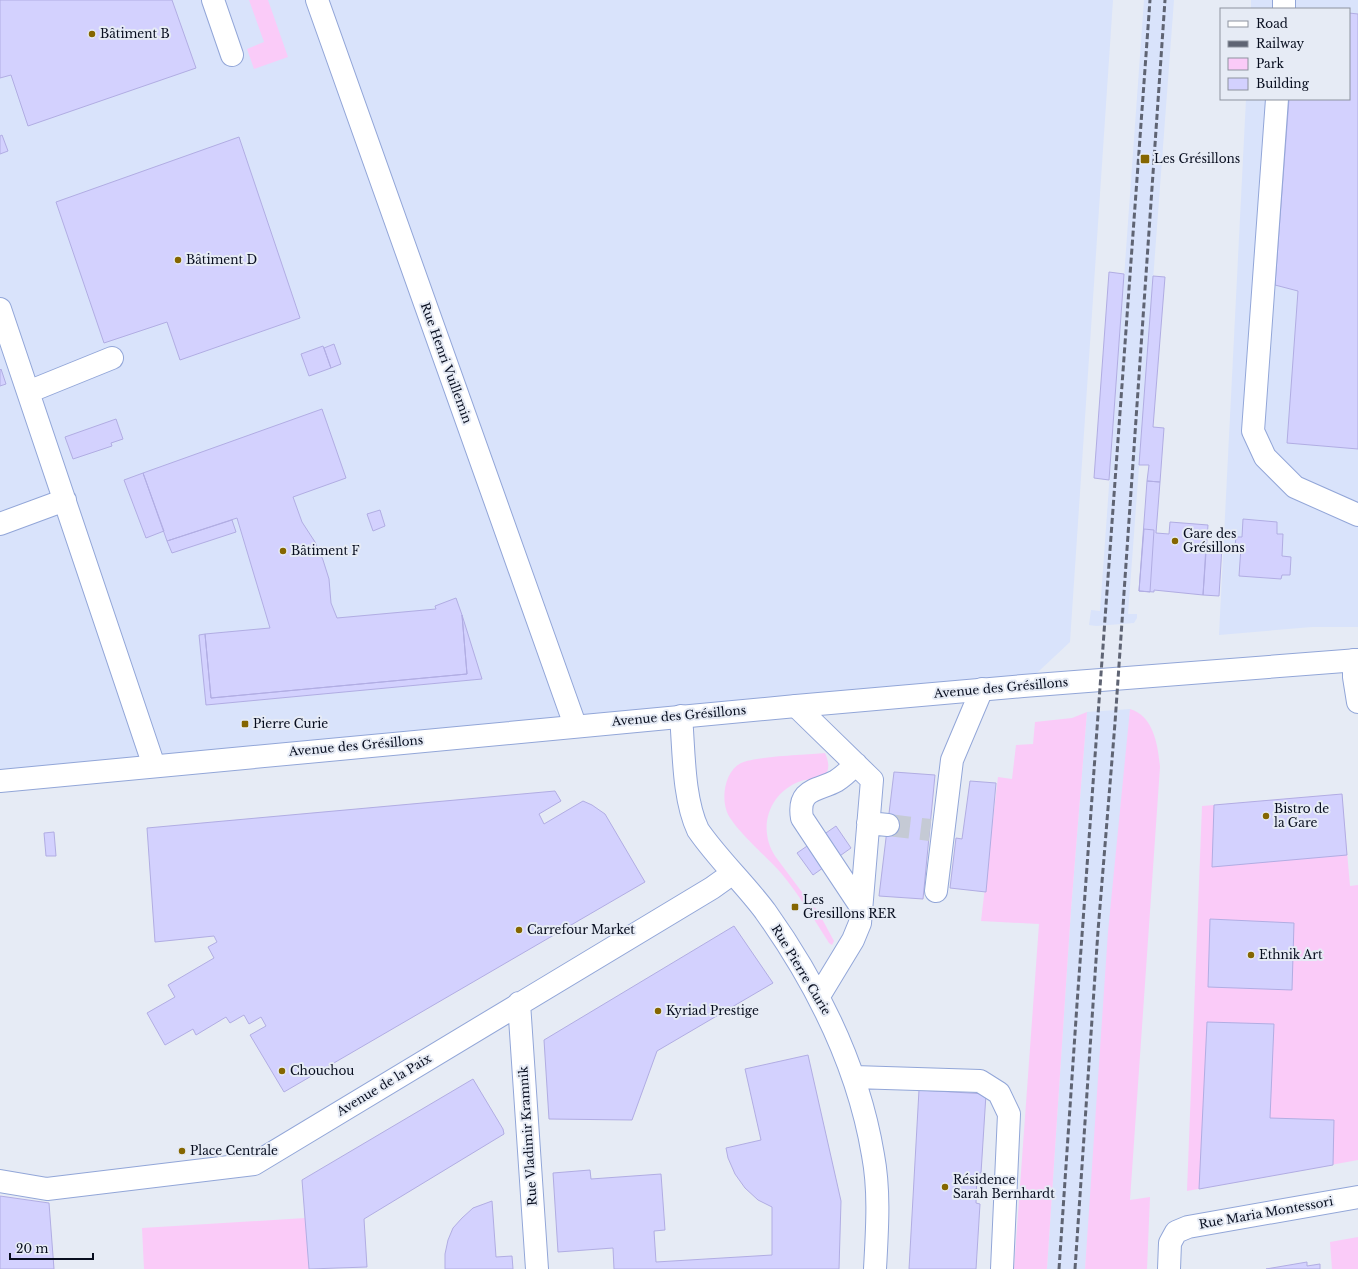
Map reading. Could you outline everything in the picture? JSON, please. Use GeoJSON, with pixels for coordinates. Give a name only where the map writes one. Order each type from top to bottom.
{"type":"FeatureCollection","features":[{"type":"Feature","properties":{"kind":"street"},"geometry":{"type":"LineString","coordinates":[[213,0],[232,55]]}},
{"type":"Feature","properties":{"kind":"street","name":"Rue Henri Vuillemin"},"geometry":{"type":"LineString","coordinates":[[317,0],[575,725]]}},
{"type":"Feature","properties":{"kind":"street"},"geometry":{"type":"LineString","coordinates":[[1277,100],[1253,431],[1265,457],[1295,487],[1358,515]]}},
{"type":"Feature","properties":{"kind":"street"},"geometry":{"type":"LineString","coordinates":[[0,309],[154,766]]}},
{"type":"Feature","properties":{"kind":"street"},"geometry":{"type":"LineString","coordinates":[[28,392],[112,358]]}},
{"type":"Feature","properties":{"kind":"street"},"geometry":{"type":"LineString","coordinates":[[0,524],[65,500]]}},
{"type":"Feature","properties":{"kind":"street"},"geometry":{"type":"LineString","coordinates":[[1356,660],[1354,677],[1358,702]]}},
{"type":"Feature","properties":{"kind":"street","name":"Avenue des Grésillons"},"geometry":{"type":"LineString","coordinates":[[0,781],[575,725],[1356,660]]}},
{"type":"Feature","properties":{"kind":"street"},"geometry":{"type":"LineString","coordinates":[[936,891],[936,831],[952,760],[982,690]]}},
{"type":"Feature","properties":{"kind":"street"},"geometry":{"type":"LineString","coordinates":[[796,706],[872,780],[878,824],[857,931],[819,996]]}},
{"type":"Feature","properties":{"kind":"street","name":"Rue Pierre Curie"},"geometry":{"type":"LineString","coordinates":[[682,716],[688,798],[693,819],[706,842],[764,910],[819,996],[831,1020],[854,1077],[874,1155],[878,1196],[875,1269]]}},
{"type":"Feature","properties":{"kind":"street"},"geometry":{"type":"LineString","coordinates":[[856,764],[837,780],[811,791],[805,796],[801,810],[802,818],[861,907]]}},
{"type":"Feature","properties":{"kind":"street","name":"Avenue de la Paix"},"geometry":{"type":"LineString","coordinates":[[0,1181],[48,1189],[254,1164],[712,888],[733,873]]}},
{"type":"Feature","properties":{"kind":"street","name":"Rue Vladimir Kramnik"},"geometry":{"type":"LineString","coordinates":[[519,1003],[537,1269]]}},
{"type":"Feature","properties":{"kind":"street"},"geometry":{"type":"LineString","coordinates":[[854,1077],[980,1081],[999,1093],[1009,1114],[1002,1269]]}},
{"type":"Feature","properties":{"kind":"street","name":"Rue Maria Montessori"},"geometry":{"type":"LineString","coordinates":[[1169,1269],[1170,1243],[1176,1232],[1188,1226],[1358,1197]]}},
{"type":"Feature","properties":{"kind":"shaded area"},"geometry":{"type":"Polygon","coordinates":[[[0,0],[1113,0],[1070,642],[1023,686],[0,781],[0,0]]]}},
{"type":"Feature","properties":{"kind":"shaded area"},"geometry":{"type":"Polygon","coordinates":[[[1144,0],[1174,0],[1128,614],[1137,614],[1137,618],[1134,623],[1096,626],[1089,625],[1091,610],[1100,611],[1144,0]]]}},
{"type":"Feature","properties":{"kind":"shaded area"},"geometry":{"type":"Polygon","coordinates":[[[1251,0],[1358,0],[1358,627],[1312,627],[1219,635],[1246,100],[1350,100],[1350,8],[1251,8],[1251,0]]]}},
{"type":"Feature","properties":{"kind":"shaded area"},"geometry":{"type":"Polygon","coordinates":[[[1130,709],[1085,1269],[1047,1269],[1071,910],[1087,712],[1130,709]]]}},
{"type":"Feature","properties":{"kind":"green space"},"geometry":{"type":"Polygon","coordinates":[[[249,0],[268,0],[288,57],[254,69],[247,49],[264,42],[249,0]]]}},
{"type":"Feature","properties":{"kind":"green space"},"geometry":{"type":"Polygon","coordinates":[[[1130,709],[1145,718],[1150,725],[1156,741],[1160,767],[1130,1200],[1150,1197],[1147,1269],[1085,1269],[1108,932],[1130,709]]]}},
{"type":"Feature","properties":{"kind":"green space"},"geometry":{"type":"Polygon","coordinates":[[[1087,712],[1071,910],[1047,1269],[1014,1269],[1039,924],[981,921],[998,777],[1012,779],[1016,745],[1033,744],[1035,722],[1072,718],[1087,712]]]}},
{"type":"Feature","properties":{"kind":"green space"},"geometry":{"type":"Polygon","coordinates":[[[825,753],[828,762],[828,770],[822,778],[804,780],[790,786],[781,793],[774,802],[769,812],[767,834],[775,856],[813,907],[821,911],[821,917],[834,941],[832,945],[829,943],[800,898],[781,873],[736,826],[727,812],[724,799],[728,778],[731,772],[741,763],[769,757],[825,753]]]}},
{"type":"Feature","properties":{"kind":"green space"},"geometry":{"type":"Polygon","coordinates":[[[1342,794],[1350,886],[1358,885],[1358,1160],[1187,1191],[1202,806],[1342,794]]]}},
{"type":"Feature","properties":{"kind":"green space"},"geometry":{"type":"Polygon","coordinates":[[[305,1218],[309,1269],[144,1269],[142,1228],[305,1218]]]}},
{"type":"Feature","properties":{"kind":"green space"},"geometry":{"type":"Polygon","coordinates":[[[1358,1237],[1358,1269],[1332,1269],[1330,1242],[1358,1237]]]}},
{"type":"Feature","properties":{"kind":"building","name":"Bâtiment B"},"geometry":{"type":"Polygon","coordinates":[[[0,0],[172,0],[196,68],[28,126],[11,75],[0,78],[0,0]]]}},
{"type":"Feature","properties":{"kind":"building"},"geometry":{"type":"Polygon","coordinates":[[[1350,13],[1358,14],[1358,449],[1287,443],[1298,291],[1275,285],[1289,100],[1350,100],[1350,13]]]}},
{"type":"Feature","properties":{"kind":"building"},"geometry":{"type":"Polygon","coordinates":[[[2,135],[8,151],[0,154],[0,136],[2,135]]]}},
{"type":"Feature","properties":{"kind":"building","name":"Bâtiment D"},"geometry":{"type":"Polygon","coordinates":[[[239,137],[300,318],[180,360],[167,322],[104,343],[56,202],[239,137]]]}},
{"type":"Feature","properties":{"kind":"building"},"geometry":{"type":"Polygon","coordinates":[[[1109,272],[1124,274],[1109,480],[1094,478],[1109,272]]]}},
{"type":"Feature","properties":{"kind":"building"},"geometry":{"type":"Polygon","coordinates":[[[1153,276],[1165,277],[1153,427],[1164,428],[1160,482],[1147,481],[1149,465],[1139,465],[1153,276]]]}},
{"type":"Feature","properties":{"kind":"building"},"geometry":{"type":"Polygon","coordinates":[[[334,344],[341,364],[331,368],[324,348],[334,344]]]}},
{"type":"Feature","properties":{"kind":"building"},"geometry":{"type":"Polygon","coordinates":[[[323,346],[331,368],[309,376],[301,354],[323,346]]]}},
{"type":"Feature","properties":{"kind":"building"},"geometry":{"type":"Polygon","coordinates":[[[1,369],[6,384],[0,386],[0,370],[1,369]]]}},
{"type":"Feature","properties":{"kind":"building","name":"Bâtiment F"},"geometry":{"type":"Polygon","coordinates":[[[322,409],[346,478],[293,497],[302,522],[315,542],[323,560],[329,579],[331,603],[337,618],[436,609],[435,606],[456,598],[462,615],[467,674],[211,698],[205,634],[270,628],[237,518],[167,541],[143,473],[322,409]]]}},
{"type":"Feature","properties":{"kind":"building"},"geometry":{"type":"Polygon","coordinates":[[[116,419],[123,439],[111,443],[112,446],[73,459],[65,437],[116,419]]]}},
{"type":"Feature","properties":{"kind":"building"},"geometry":{"type":"Polygon","coordinates":[[[143,473],[164,531],[146,538],[124,480],[143,473]]]}},
{"type":"Feature","properties":{"kind":"building","name":"Gare des Grésillons"},"geometry":{"type":"Polygon","coordinates":[[[1147,481],[1160,482],[1156,533],[1169,534],[1170,522],[1208,525],[1203,595],[1154,590],[1154,592],[1139,591],[1147,481]]]}},
{"type":"Feature","properties":{"kind":"building"},"geometry":{"type":"Polygon","coordinates":[[[380,510],[385,526],[373,531],[367,514],[380,510]]]}},
{"type":"Feature","properties":{"kind":"building"},"geometry":{"type":"Polygon","coordinates":[[[1243,519],[1277,522],[1277,534],[1283,534],[1282,556],[1291,557],[1290,575],[1282,575],[1281,579],[1239,576],[1241,547],[1235,546],[1236,537],[1242,537],[1243,519]]]}},
{"type":"Feature","properties":{"kind":"building"},"geometry":{"type":"Polygon","coordinates":[[[232,520],[236,532],[172,553],[167,541],[232,520]]]}},
{"type":"Feature","properties":{"kind":"building"},"geometry":{"type":"Polygon","coordinates":[[[1144,529],[1154,530],[1150,592],[1139,591],[1144,529]]]}},
{"type":"Feature","properties":{"kind":"building"},"geometry":{"type":"Polygon","coordinates":[[[1206,546],[1222,546],[1219,596],[1203,595],[1206,546]]]}},
{"type":"Feature","properties":{"kind":"building"},"geometry":{"type":"Polygon","coordinates":[[[462,615],[482,679],[206,705],[199,635],[205,634],[211,698],[467,674],[462,615]]]}},
{"type":"Feature","properties":{"kind":"building"},"geometry":{"type":"Polygon","coordinates":[[[894,772],[935,775],[923,899],[879,896],[894,772]]]}},
{"type":"Feature","properties":{"kind":"building"},"geometry":{"type":"Polygon","coordinates":[[[970,781],[996,783],[986,892],[950,888],[956,838],[962,839],[970,781]]]}},
{"type":"Feature","properties":{"kind":"building"},"geometry":{"type":"Polygon","coordinates":[[[555,791],[561,801],[539,814],[544,824],[583,801],[592,805],[605,814],[645,882],[284,1092],[250,1035],[266,1026],[261,1017],[249,1024],[244,1015],[230,1023],[226,1017],[196,1035],[193,1029],[165,1045],[147,1013],[175,997],[168,985],[214,958],[208,947],[217,942],[214,936],[155,942],[147,828],[555,791]]]}},
{"type":"Feature","properties":{"kind":"building"},"geometry":{"type":"Polygon","coordinates":[[[1342,794],[1347,855],[1212,867],[1214,805],[1342,794]]]}},
{"type":"Feature","properties":{"kind":"building"},"geometry":{"type":"Polygon","coordinates":[[[836,826],[851,848],[813,875],[797,853],[836,826]]]}},
{"type":"Feature","properties":{"kind":"building"},"geometry":{"type":"Polygon","coordinates":[[[54,832],[56,856],[46,856],[44,833],[54,832]]]}},
{"type":"Feature","properties":{"kind":"building","name":"Ethnik Art"},"geometry":{"type":"Polygon","coordinates":[[[1210,919],[1294,923],[1292,990],[1208,987],[1210,919]]]}},
{"type":"Feature","properties":{"kind":"building","name":"Kyriad Prestige"},"geometry":{"type":"Polygon","coordinates":[[[734,926],[773,983],[657,1051],[632,1120],[549,1119],[544,1040],[734,926]]]}},
{"type":"Feature","properties":{"kind":"building"},"geometry":{"type":"Polygon","coordinates":[[[1207,1022],[1274,1024],[1270,1118],[1334,1120],[1333,1165],[1199,1189],[1207,1022]]]}},
{"type":"Feature","properties":{"kind":"building"},"geometry":{"type":"Polygon","coordinates":[[[808,1055],[841,1201],[839,1269],[614,1269],[613,1248],[558,1252],[553,1173],[590,1170],[591,1179],[661,1174],[665,1230],[654,1231],[656,1262],[772,1255],[772,1207],[758,1200],[745,1188],[735,1174],[728,1158],[726,1148],[761,1140],[745,1069],[808,1055]]]}},
{"type":"Feature","properties":{"kind":"building"},"geometry":{"type":"Polygon","coordinates":[[[473,1079],[503,1129],[504,1134],[364,1219],[367,1267],[309,1269],[302,1180],[473,1079]]]}},
{"type":"Feature","properties":{"kind":"building","name":"Résidence Sarah Bernhardt"},"geometry":{"type":"Polygon","coordinates":[[[919,1090],[986,1094],[981,1173],[977,1173],[976,1203],[980,1204],[976,1269],[909,1269],[919,1090]]]}},
{"type":"Feature","properties":{"kind":"building"},"geometry":{"type":"Polygon","coordinates":[[[0,1196],[49,1203],[54,1269],[0,1269],[0,1196]]]}},
{"type":"Feature","properties":{"kind":"building"},"geometry":{"type":"Polygon","coordinates":[[[492,1201],[496,1257],[512,1256],[513,1269],[445,1269],[445,1254],[448,1240],[453,1228],[473,1208],[492,1201]]]}},
{"type":"Feature","properties":{"kind":"building"},"geometry":{"type":"Polygon","coordinates":[[[1307,1262],[1307,1266],[1320,1264],[1320,1269],[1266,1269],[1307,1262]]]}},
{"type":"Feature","properties":{"kind":"tunnel"},"geometry":{"type":"LineString","coordinates":[[888,825],[930,830]]}},
{"type":"Feature","properties":{"kind":"railway"},"geometry":{"type":"LineString","coordinates":[[1059,1269],[1150,0]]}},
{"type":"Feature","properties":{"kind":"railway"},"geometry":{"type":"LineString","coordinates":[[1075,1269],[1098,931],[1115,723],[1165,0]]}},
{"type":"Feature","properties":{"kind":"place","name":"Bâtiment B"},"geometry":{"type":"Point","coordinates":[92,34]}},
{"type":"Feature","properties":{"kind":"place","name":"Les Grésillons"},"geometry":{"type":"Point","coordinates":[1145,159]}},
{"type":"Feature","properties":{"kind":"place","name":"Bâtiment D"},"geometry":{"type":"Point","coordinates":[178,260]}},
{"type":"Feature","properties":{"kind":"place","name":"Gare des Grésillons"},"geometry":{"type":"Point","coordinates":[1175,541]}},
{"type":"Feature","properties":{"kind":"place","name":"Bâtiment F"},"geometry":{"type":"Point","coordinates":[283,551]}},
{"type":"Feature","properties":{"kind":"place","name":"Pierre Curie"},"geometry":{"type":"Point","coordinates":[245,724]}},
{"type":"Feature","properties":{"kind":"place","name":"Bistro de la Gare"},"geometry":{"type":"Point","coordinates":[1266,816]}},
{"type":"Feature","properties":{"kind":"place","name":"Les Gresillons RER"},"geometry":{"type":"Point","coordinates":[795,907]}},
{"type":"Feature","properties":{"kind":"place","name":"Carrefour Market"},"geometry":{"type":"Point","coordinates":[519,930]}},
{"type":"Feature","properties":{"kind":"place","name":"Ethnik Art"},"geometry":{"type":"Point","coordinates":[1251,955]}},
{"type":"Feature","properties":{"kind":"place","name":"Kyriad Prestige"},"geometry":{"type":"Point","coordinates":[658,1011]}},
{"type":"Feature","properties":{"kind":"place","name":"Chouchou"},"geometry":{"type":"Point","coordinates":[282,1071]}},
{"type":"Feature","properties":{"kind":"place","name":"Place Centrale"},"geometry":{"type":"Point","coordinates":[182,1151]}},
{"type":"Feature","properties":{"kind":"place","name":"Résidence Sarah Bernhardt"},"geometry":{"type":"Point","coordinates":[945,1187]}}]}
